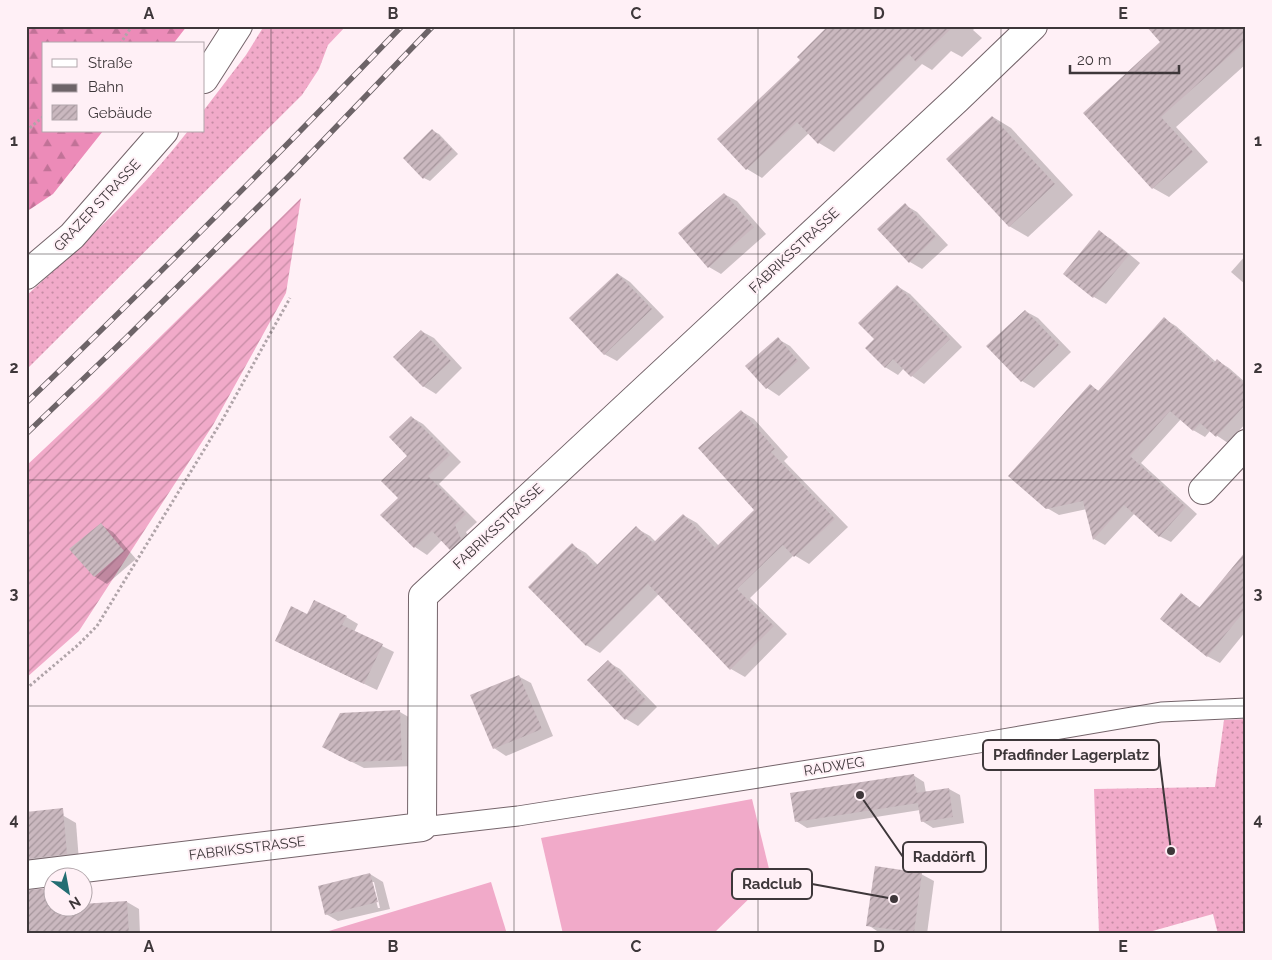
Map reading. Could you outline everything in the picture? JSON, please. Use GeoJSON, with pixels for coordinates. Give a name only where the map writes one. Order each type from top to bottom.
{"type":"FeatureCollection","features":[{"type":"Feature","properties":{"kind":"street"},"geometry":{"type":"LineString","coordinates":[[205,78],[238,26]]}},
{"type":"Feature","properties":{"kind":"street","name":"FABRIKSSTRASSE"},"geometry":{"type":"LineString","coordinates":[[26,875],[422,827],[423,596],[1033,26]]}},
{"type":"Feature","properties":{"kind":"street","name":"GRAZER STRASSE"},"geometry":{"type":"LineString","coordinates":[[26,275],[72,236],[163,132]]}},
{"type":"Feature","properties":{"kind":"street"},"geometry":{"type":"LineString","coordinates":[[1204,490],[1246,444]]}},
{"type":"Feature","properties":{"kind":"lane","name":"RADWEG"},"geometry":{"type":"LineString","coordinates":[[422,827],[528,814],[985,742],[1161,712],[1246,708]]}},
{"type":"Feature","properties":{"kind":"path"},"geometry":{"type":"LineString","coordinates":[[121,42],[132,26]]}},
{"type":"Feature","properties":{"kind":"path"},"geometry":{"type":"LineString","coordinates":[[26,131],[42,118]]}},
{"type":"Feature","properties":{"kind":"path"},"geometry":{"type":"LineString","coordinates":[[26,690],[97,626],[224,417],[290,298]]}},
{"type":"Feature","properties":{"kind":"shaded area"},"geometry":{"type":"Polygon","coordinates":[[[264,26],[346,26],[328,45],[319,69],[302,95],[26,370],[26,296],[131,196],[187,132],[205,132],[205,109],[246,55],[264,26]]]}},
{"type":"Feature","properties":{"kind":"shaded area"},"geometry":{"type":"Polygon","coordinates":[[[301,198],[286,293],[213,425],[79,631],[26,678],[26,466],[97,399],[301,198]]]}},
{"type":"Feature","properties":{"kind":"shaded area"},"geometry":{"type":"Polygon","coordinates":[[[1246,719],[1246,934],[1218,934],[1213,914],[1142,934],[1099,934],[1094,789],[1215,787],[1224,720],[1246,719]]]}},
{"type":"Feature","properties":{"kind":"shaded area"},"geometry":{"type":"Polygon","coordinates":[[[752,799],[771,877],[713,934],[563,934],[541,838],[752,799]]]}},
{"type":"Feature","properties":{"kind":"shaded area"},"geometry":{"type":"Polygon","coordinates":[[[491,882],[507,934],[319,934],[491,882]]]}},
{"type":"Feature","properties":{"kind":"green space"},"geometry":{"type":"Polygon","coordinates":[[[26,26],[187,26],[175,42],[42,42],[42,132],[102,132],[53,194],[26,212],[26,26]]]}},
{"type":"Feature","properties":{"kind":"building"},"geometry":{"type":"Polygon","coordinates":[[[828,26],[954,26],[916,62],[909,54],[818,144],[797,122],[746,170],[717,139],[800,60],[797,57],[828,26]]]}},
{"type":"Feature","properties":{"kind":"building"},"geometry":{"type":"Polygon","coordinates":[[[1146,26],[1246,26],[1246,41],[1161,117],[1193,152],[1152,189],[1083,113],[1160,42],[1146,26]]]}},
{"type":"Feature","properties":{"kind":"building"},"geometry":{"type":"Polygon","coordinates":[[[992,116],[1055,184],[1009,227],[946,159],[992,116]]]}},
{"type":"Feature","properties":{"kind":"building"},"geometry":{"type":"Polygon","coordinates":[[[432,129],[453,150],[423,179],[403,158],[432,129]]]}},
{"type":"Feature","properties":{"kind":"building"},"geometry":{"type":"Polygon","coordinates":[[[724,193],[754,227],[708,268],[678,233],[724,193]]]}},
{"type":"Feature","properties":{"kind":"building"},"geometry":{"type":"Polygon","coordinates":[[[905,203],[936,237],[909,263],[877,229],[905,203]]]}},
{"type":"Feature","properties":{"kind":"building"},"geometry":{"type":"Polygon","coordinates":[[[1099,230],[1129,255],[1093,298],[1063,274],[1099,230]]]}},
{"type":"Feature","properties":{"kind":"building"},"geometry":{"type":"Polygon","coordinates":[[[617,273],[652,309],[604,355],[569,318],[617,273]]]}},
{"type":"Feature","properties":{"kind":"building"},"geometry":{"type":"Polygon","coordinates":[[[897,285],[950,339],[911,377],[893,359],[885,368],[865,348],[874,339],[858,323],[897,285]]]}},
{"type":"Feature","properties":{"kind":"building"},"geometry":{"type":"Polygon","coordinates":[[[1025,310],[1059,345],[1021,382],[986,346],[1025,310]]]}},
{"type":"Feature","properties":{"kind":"building"},"geometry":{"type":"Polygon","coordinates":[[[1164,317],[1214,363],[1217,359],[1246,385],[1246,404],[1216,437],[1200,423],[1193,431],[1170,411],[1130,456],[1186,507],[1159,537],[1124,505],[1093,540],[1083,501],[1046,509],[1008,476],[1090,384],[1098,391],[1164,317]]]}},
{"type":"Feature","properties":{"kind":"building"},"geometry":{"type":"Polygon","coordinates":[[[421,330],[451,361],[423,387],[393,357],[421,330]]]}},
{"type":"Feature","properties":{"kind":"building"},"geometry":{"type":"Polygon","coordinates":[[[778,337],[798,361],[766,389],[745,366],[778,337]]]}},
{"type":"Feature","properties":{"kind":"building"},"geometry":{"type":"Polygon","coordinates":[[[741,410],[775,449],[771,452],[835,519],[794,557],[783,545],[737,589],[774,626],[730,670],[648,584],[586,646],[528,587],[572,543],[595,567],[636,526],[653,543],[683,514],[715,548],[754,510],[698,448],[741,410]]]}},
{"type":"Feature","properties":{"kind":"building"},"geometry":{"type":"Polygon","coordinates":[[[411,416],[450,455],[428,476],[466,514],[455,525],[461,539],[450,550],[432,531],[414,548],[380,515],[398,498],[381,481],[407,456],[389,437],[411,416]]]}},
{"type":"Feature","properties":{"kind":"building"},"geometry":{"type":"Polygon","coordinates":[[[101,523],[124,551],[94,577],[69,549],[101,523]]]}},
{"type":"Feature","properties":{"kind":"building"},"geometry":{"type":"Polygon","coordinates":[[[1246,551],[1246,609],[1207,657],[1160,619],[1181,593],[1199,608],[1246,551]]]}},
{"type":"Feature","properties":{"kind":"building"},"geometry":{"type":"Polygon","coordinates":[[[314,600],[347,616],[342,625],[383,644],[364,684],[275,641],[291,606],[307,614],[314,600]]]}},
{"type":"Feature","properties":{"kind":"building"},"geometry":{"type":"Polygon","coordinates":[[[608,660],[646,700],[625,720],[587,680],[608,660]]]}},
{"type":"Feature","properties":{"kind":"building"},"geometry":{"type":"Polygon","coordinates":[[[519,675],[542,729],[493,749],[470,695],[519,675]]]}},
{"type":"Feature","properties":{"kind":"building"},"geometry":{"type":"Polygon","coordinates":[[[400,710],[402,760],[351,762],[322,747],[340,713],[400,710]]]}},
{"type":"Feature","properties":{"kind":"building"},"geometry":{"type":"Polygon","coordinates":[[[914,774],[918,803],[795,822],[790,793],[914,774]]]}},
{"type":"Feature","properties":{"kind":"building"},"geometry":{"type":"Polygon","coordinates":[[[949,788],[953,817],[921,822],[916,793],[949,788]]]}},
{"type":"Feature","properties":{"kind":"building"},"geometry":{"type":"Polygon","coordinates":[[[63,808],[67,854],[26,859],[26,812],[63,808]]]}},
{"type":"Feature","properties":{"kind":"building"},"geometry":{"type":"Polygon","coordinates":[[[875,866],[922,873],[914,932],[866,926],[875,866]]]}},
{"type":"Feature","properties":{"kind":"building"},"geometry":{"type":"Polygon","coordinates":[[[370,873],[378,902],[325,915],[318,886],[370,873]]]}},
{"type":"Feature","properties":{"kind":"building"},"geometry":{"type":"Polygon","coordinates":[[[42,889],[42,918],[92,918],[92,903],[127,901],[129,934],[28,934],[26,890],[42,889]]]}},
{"type":"Feature","properties":{"kind":"railway"},"geometry":{"type":"LineString","coordinates":[[26,403],[216,216],[402,26]]}},
{"type":"Feature","properties":{"kind":"railway"},"geometry":{"type":"LineString","coordinates":[[26,434],[126,338],[291,174],[433,26]]}},
{"type":"Feature","properties":{"kind":"place","name":"Raddörfl"},"geometry":{"type":"Point","coordinates":[860,795]}},
{"type":"Feature","properties":{"kind":"place","name":"Pfadfinder Lagerplatz"},"geometry":{"type":"Point","coordinates":[1171,851]}},
{"type":"Feature","properties":{"kind":"place","name":"Radclub"},"geometry":{"type":"Point","coordinates":[894,899]}}]}
